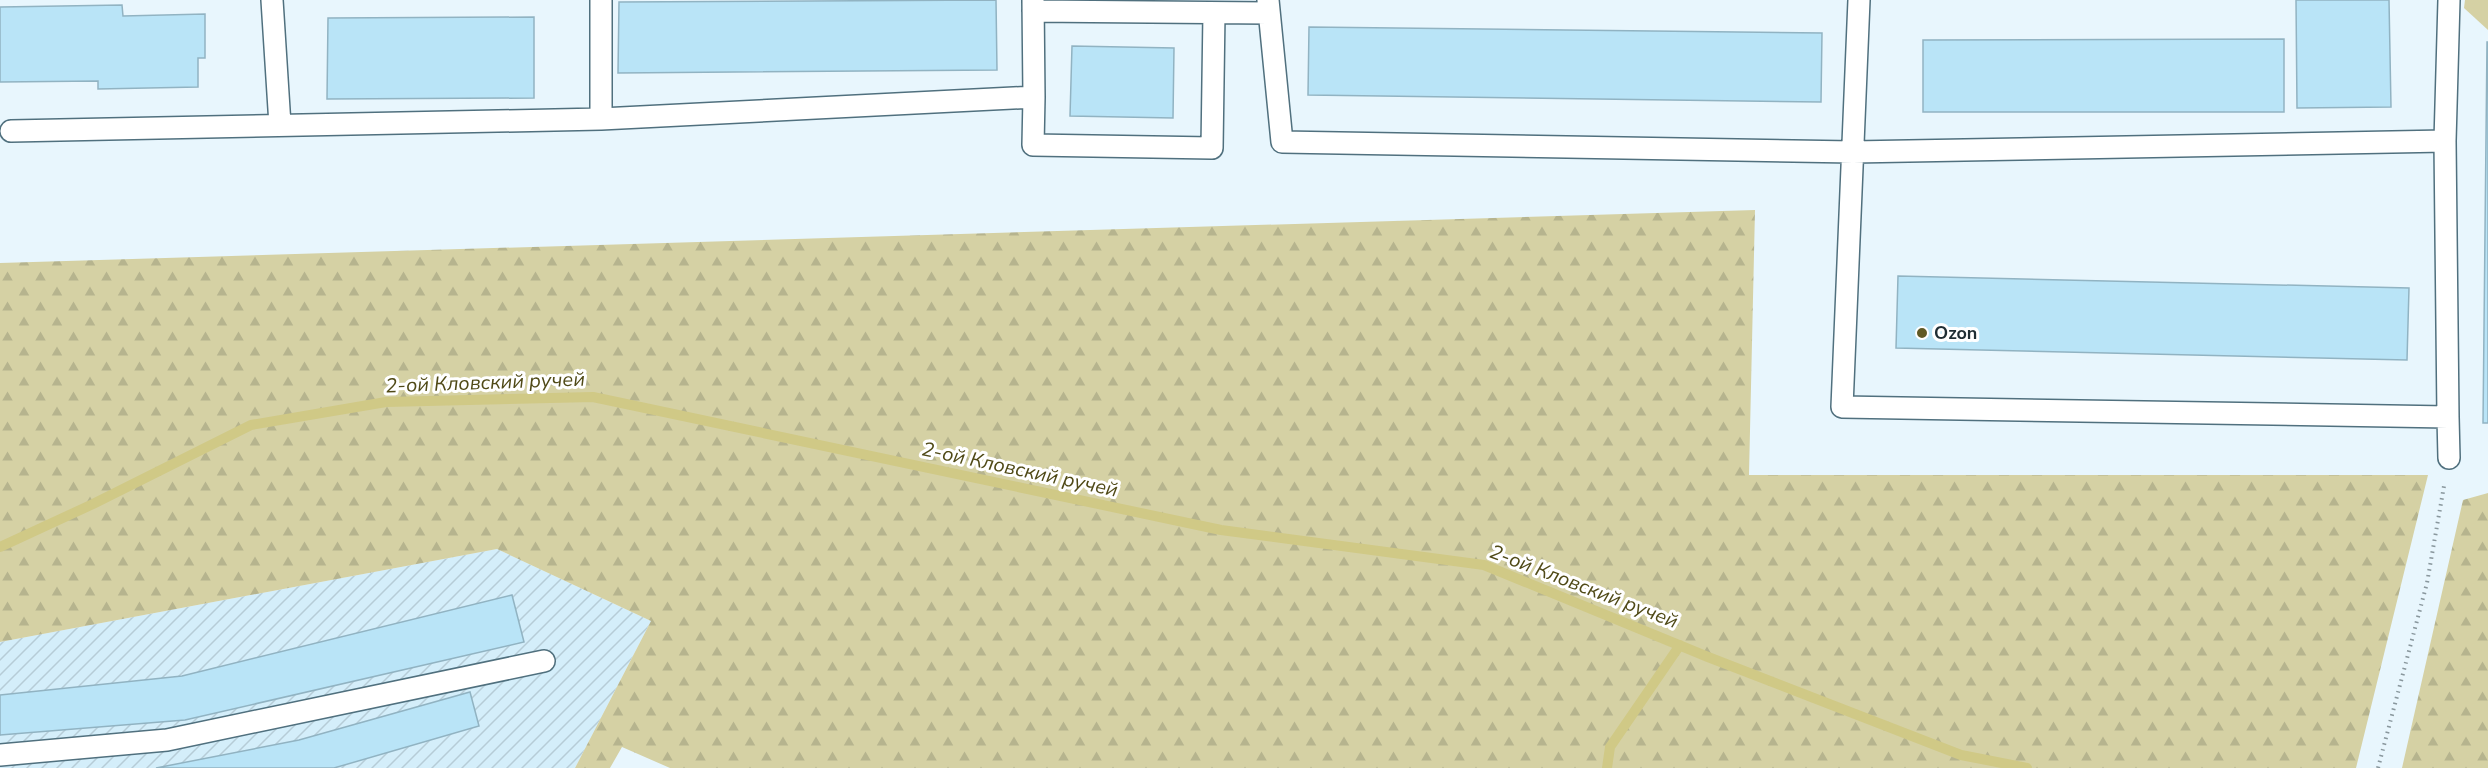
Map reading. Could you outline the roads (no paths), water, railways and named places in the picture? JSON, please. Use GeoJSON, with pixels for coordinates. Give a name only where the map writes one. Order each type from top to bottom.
{"type":"FeatureCollection","features":[{"type":"Feature","properties":{"kind":"lane"},"geometry":{"type":"LineString","coordinates":[[272,0],[280,125]]}},
{"type":"Feature","properties":{"kind":"lane"},"geometry":{"type":"LineString","coordinates":[[601,0],[601,119]]}},
{"type":"Feature","properties":{"kind":"lane"},"geometry":{"type":"LineString","coordinates":[[1859,0],[1842,407],[2448,417]]}},
{"type":"Feature","properties":{"kind":"lane"},"geometry":{"type":"LineString","coordinates":[[2449,0],[2445,141],[2449,458]]}},
{"type":"Feature","properties":{"kind":"lane"},"geometry":{"type":"LineString","coordinates":[[1215,13],[1212,148],[1033,145],[1033,6],[1215,13],[1268,7],[1282,142],[1853,152],[2445,141]]}},
{"type":"Feature","properties":{"kind":"lane"},"geometry":{"type":"LineString","coordinates":[[11,131],[601,119],[1034,97]]}},
{"type":"Feature","properties":{"kind":"lane"},"geometry":{"type":"LineString","coordinates":[[0,756],[167,740],[543,662]]}},
{"type":"Feature","properties":{"kind":"waterway","name":"2-ой Кловский ручей"},"geometry":{"type":"LineString","coordinates":[[0,547],[93,504],[251,425],[386,402],[593,397],[1221,530],[1484,565],[1708,657],[1961,755],[2027,768]]}},
{"type":"Feature","properties":{"kind":"waterway"},"geometry":{"type":"LineString","coordinates":[[1607,768],[1610,747],[1680,645]]}},
{"type":"Feature","properties":{"kind":"place","name":"Ozon"},"geometry":{"type":"Point","coordinates":[1922,333]}}]}
